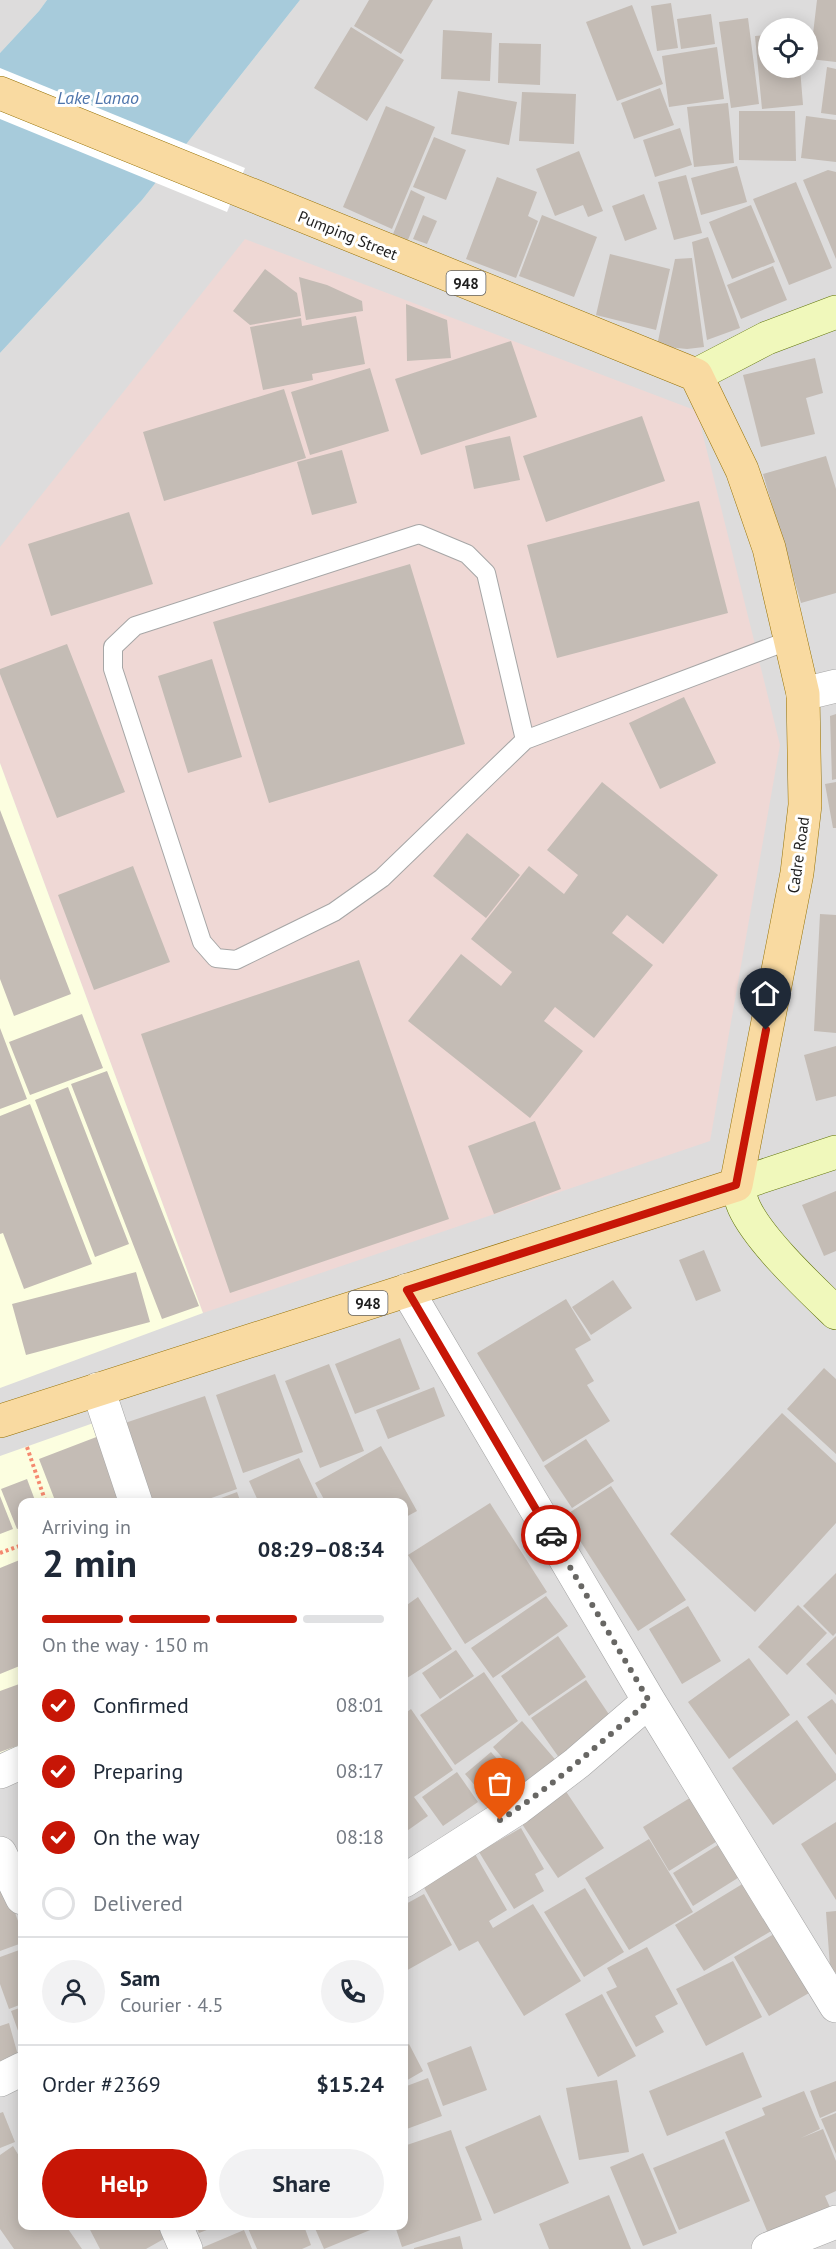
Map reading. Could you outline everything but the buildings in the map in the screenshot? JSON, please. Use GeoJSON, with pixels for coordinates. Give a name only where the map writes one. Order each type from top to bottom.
{"type":"FeatureCollection","features":[{"type":"Feature","properties":{"kind":"main road","name":"Pumping Street"},"geometry":{"type":"LineString","coordinates":[[0,93],[696,375]]}},
{"type":"Feature","properties":{"kind":"main road"},"geometry":{"type":"LineString","coordinates":[[696,375],[767,338],[836,312]]}},
{"type":"Feature","properties":{"kind":"main road","name":"Cadre Road"},"geometry":{"type":"LineString","coordinates":[[696,375],[742,470],[769,548],[803,694],[805,805],[797,873],[736,1185]]}},
{"type":"Feature","properties":{"kind":"main road","name":"948"},"geometry":{"type":"LineString","coordinates":[[8,1419],[836,1152]]}},
{"type":"Feature","properties":{"kind":"main road"},"geometry":{"type":"LineString","coordinates":[[736,1185],[744,1209],[761,1232],[836,1313]]}},
{"type":"Feature","properties":{"kind":"street"},"geometry":{"type":"LineString","coordinates":[[803,694],[836,686]]}},
{"type":"Feature","properties":{"kind":"street"},"geometry":{"type":"LineString","coordinates":[[407,1290],[649,1701],[836,2006]]}},
{"type":"Feature","properties":{"kind":"street"},"geometry":{"type":"LineString","coordinates":[[98,1389],[134,1498]]}},
{"type":"Feature","properties":{"kind":"street"},"geometry":{"type":"LineString","coordinates":[[408,1878],[518,1808],[577,1763],[649,1701]]}},
{"type":"Feature","properties":{"kind":"street"},"geometry":{"type":"LineString","coordinates":[[0,1772],[18,1764]]}},
{"type":"Feature","properties":{"kind":"street"},"geometry":{"type":"LineString","coordinates":[[0,1853],[18,1890]]}},
{"type":"Feature","properties":{"kind":"street"},"geometry":{"type":"LineString","coordinates":[[0,2080],[18,2071]]}},
{"type":"Feature","properties":{"kind":"street"},"geometry":{"type":"LineString","coordinates":[[768,2249],[836,2222]]}},
{"type":"Feature","properties":{"kind":"street"},"geometry":{"type":"LineString","coordinates":[[178,2230],[186,2249]]}},
{"type":"Feature","properties":{"kind":"lane"},"geometry":{"type":"LineString","coordinates":[[525,740],[486,573],[467,554],[419,534],[135,626],[113,647],[113,669],[202,942],[216,958],[236,960],[334,912],[382,878],[525,740],[790,640]]}},
{"type":"Feature","properties":{"kind":"path"},"geometry":{"type":"LineString","coordinates":[[8,1419],[44,1498]]}},
{"type":"Feature","properties":{"kind":"path"},"geometry":{"type":"LineString","coordinates":[[0,1553],[18,1546]]}},
{"type":"Feature","properties":{"kind":"shaded area"},"geometry":{"type":"Polygon","coordinates":[[[0,0],[47,0],[0,53],[0,0]]]}},
{"type":"Feature","properties":{"kind":"shaded area"},"geometry":{"type":"Polygon","coordinates":[[[300,0],[836,0],[836,2249],[0,2249],[0,353],[142,200],[300,0]]]}},
{"type":"Feature","properties":{"kind":"shaded area"},"geometry":{"type":"Polygon","coordinates":[[[245,239],[697,411],[780,745],[710,1141],[203,1313],[0,763],[0,547],[245,239]]]}},
{"type":"Feature","properties":{"kind":"shaded area"},"geometry":{"type":"Polygon","coordinates":[[[0,763],[203,1313],[0,1388],[0,763]]]}},
{"type":"Feature","properties":{"kind":"shaded area"},"geometry":{"type":"Polygon","coordinates":[[[102,1420],[127,1498],[18,1498],[18,1749],[0,1756],[0,1456],[102,1420]]]}},
{"type":"Feature","properties":{"kind":"water","name":"Lake Lanao"},"geometry":{"type":"Polygon","coordinates":[[[47,0],[300,0],[142,200],[0,353],[0,53],[47,0]]]}},
{"type":"Feature","properties":{"kind":"pier"},"geometry":{"type":"Polygon","coordinates":[[[0,68],[245,168],[227,212],[0,119],[0,68]]]}},
{"type":"Feature","properties":{"kind":"way so far"},"geometry":{"type":"LineString","coordinates":[[500,1820],[577,1763],[649,1701],[551,1535]]}},
{"type":"Feature","properties":{"kind":"route"},"geometry":{"type":"LineString","coordinates":[[551,1535],[407,1290],[736,1185],[766,1030]]}}]}
